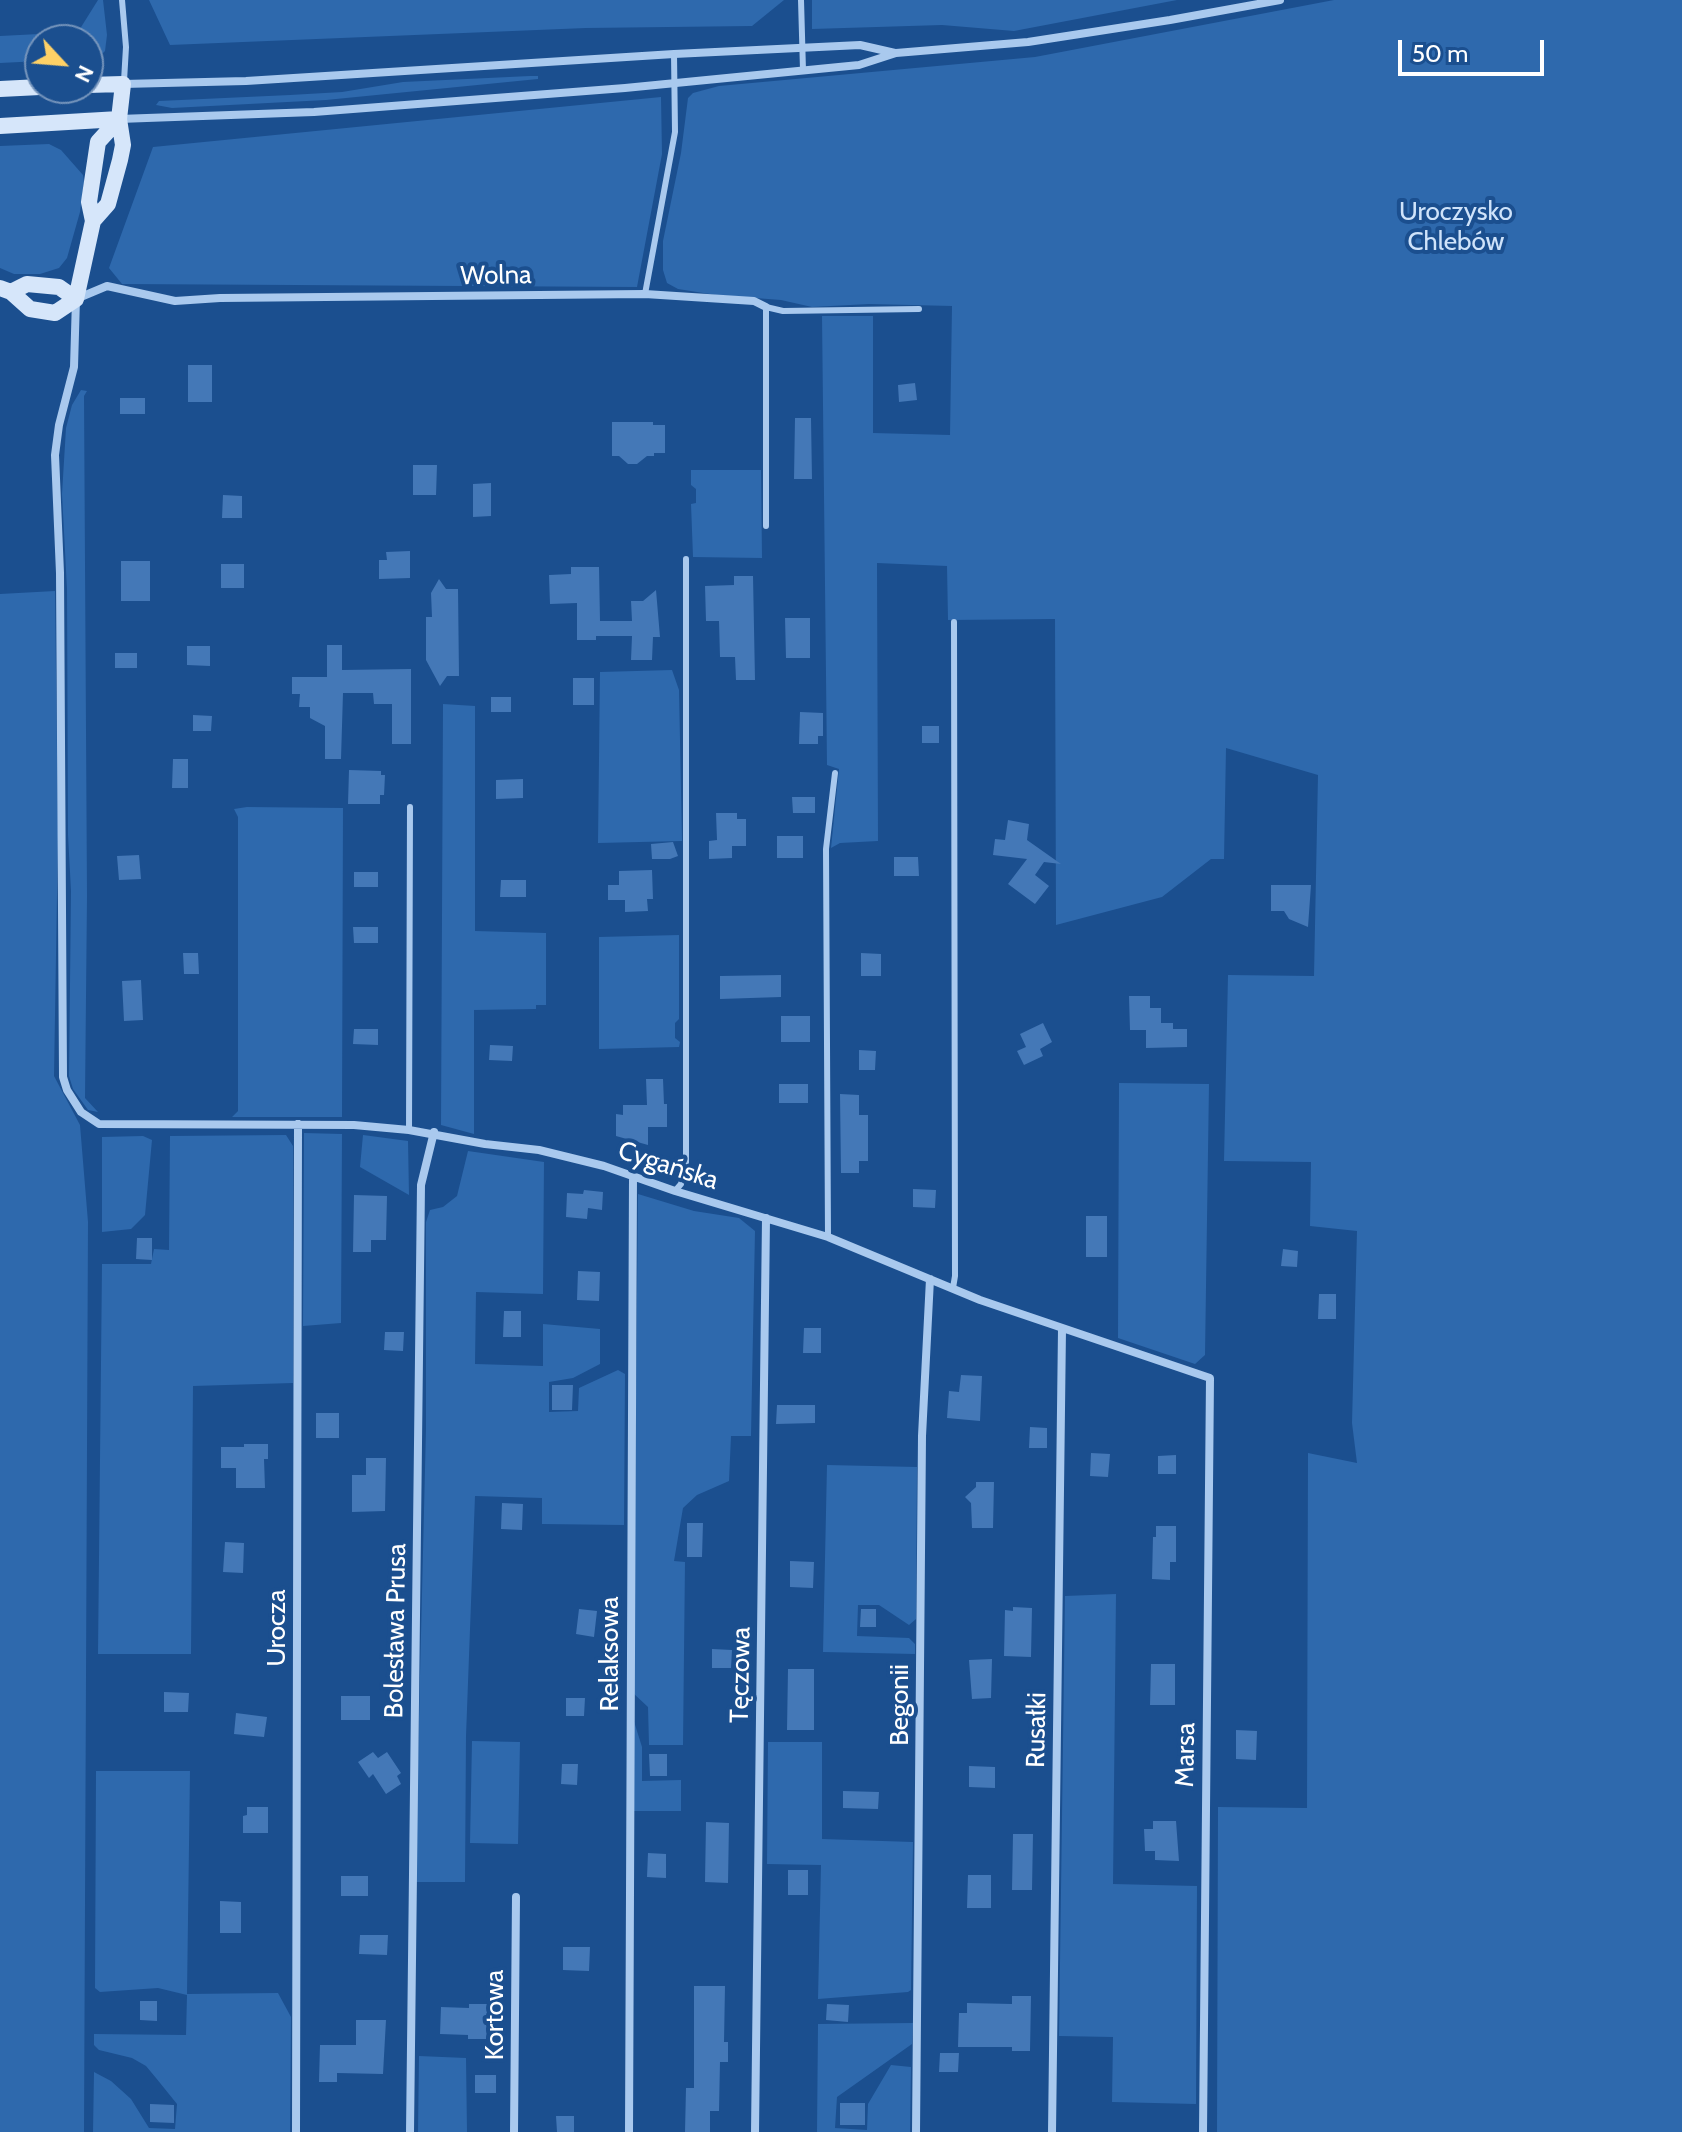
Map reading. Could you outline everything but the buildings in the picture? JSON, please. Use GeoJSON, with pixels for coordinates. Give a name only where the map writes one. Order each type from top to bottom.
{"type":"FeatureCollection","features":[{"type":"Feature","properties":{"kind":"street"},"geometry":{"type":"LineString","coordinates":[[0,126],[314,112],[859,65],[896,53],[1028,42],[1280,0]]}},
{"type":"Feature","properties":{"kind":"street"},"geometry":{"type":"LineString","coordinates":[[104,85],[246,81],[860,45],[896,53]]}},
{"type":"Feature","properties":{"kind":"street"},"geometry":{"type":"LineString","coordinates":[[93,221],[108,204],[120,160],[123,145],[119,119],[123,84]]}},
{"type":"Feature","properties":{"kind":"street"},"geometry":{"type":"LineString","coordinates":[[0,89],[24,88]]}},
{"type":"Feature","properties":{"kind":"street"},"geometry":{"type":"LineString","coordinates":[[6,290],[30,309],[55,313],[76,299],[93,221],[89,202],[98,142],[119,119]]}},
{"type":"Feature","properties":{"kind":"street"},"geometry":{"type":"LineString","coordinates":[[6,290],[27,284],[59,287],[76,299]]}},
{"type":"Feature","properties":{"kind":"street","name":"Wolna"},"geometry":{"type":"LineString","coordinates":[[76,299],[107,286],[160,299],[187,301],[220,298],[645,294],[754,301],[766,307]]}},
{"type":"Feature","properties":{"kind":"street","name":"Cygańska"},"geometry":{"type":"LineString","coordinates":[[76,299],[74,367],[59,425],[55,455],[60,573],[63,1077],[73,1103],[88,1119],[99,1124],[298,1124],[409,1130],[539,1150],[604,1166],[828,1237],[1062,1329],[1210,1378]]}},
{"type":"Feature","properties":{"kind":"street","name":"Urocza"},"geometry":{"type":"LineString","coordinates":[[296,2132],[298,1124]]}},
{"type":"Feature","properties":{"kind":"street","name":"Bolesława Prusa"},"geometry":{"type":"LineString","coordinates":[[410,2132],[421,1185],[434,1132]]}},
{"type":"Feature","properties":{"kind":"street","name":"Relaksowa"},"geometry":{"type":"LineString","coordinates":[[629,2132],[633,1176]]}},
{"type":"Feature","properties":{"kind":"street","name":"Tęczowa"},"geometry":{"type":"LineString","coordinates":[[755,2132],[766,1218]]}},
{"type":"Feature","properties":{"kind":"street","name":"Begonii"},"geometry":{"type":"LineString","coordinates":[[916,2132],[922,1436],[930,1279]]}},
{"type":"Feature","properties":{"kind":"street","name":"Rusałki"},"geometry":{"type":"LineString","coordinates":[[1052,2132],[1062,1329]]}},
{"type":"Feature","properties":{"kind":"street","name":"Marsa"},"geometry":{"type":"LineString","coordinates":[[1203,2132],[1210,1378]]}},
{"type":"Feature","properties":{"kind":"street","name":"Kortowa"},"geometry":{"type":"LineString","coordinates":[[514,2132],[516,1897]]}},
{"type":"Feature","properties":{"kind":"lane"},"geometry":{"type":"LineString","coordinates":[[122,0],[126,47],[123,84]]}},
{"type":"Feature","properties":{"kind":"lane"},"geometry":{"type":"LineString","coordinates":[[801,0],[803,70]]}},
{"type":"Feature","properties":{"kind":"lane"},"geometry":{"type":"LineString","coordinates":[[645,294],[675,132],[674,54]]}},
{"type":"Feature","properties":{"kind":"lane"},"geometry":{"type":"LineString","coordinates":[[766,307],[766,526]]}},
{"type":"Feature","properties":{"kind":"lane","name":"Wolna"},"geometry":{"type":"LineString","coordinates":[[766,307],[783,311],[919,309]]}},
{"type":"Feature","properties":{"kind":"lane"},"geometry":{"type":"LineString","coordinates":[[675,1191],[681,1184],[686,1162],[686,559]]}},
{"type":"Feature","properties":{"kind":"lane"},"geometry":{"type":"LineString","coordinates":[[953,1288],[954,622]]}},
{"type":"Feature","properties":{"kind":"lane"},"geometry":{"type":"LineString","coordinates":[[828,1237],[826,849],[835,773]]}},
{"type":"Feature","properties":{"kind":"lane"},"geometry":{"type":"LineString","coordinates":[[409,1130],[410,807]]}},
{"type":"Feature","properties":{"kind":"green space"},"geometry":{"type":"Polygon","coordinates":[[[98,0],[103,0],[107,35],[104,52],[104,24],[83,24],[98,0]]]}},
{"type":"Feature","properties":{"kind":"green space"},"geometry":{"type":"Polygon","coordinates":[[[149,0],[784,0],[752,26],[586,28],[170,45],[149,0]]]}},
{"type":"Feature","properties":{"kind":"green space"},"geometry":{"type":"Polygon","coordinates":[[[812,0],[1177,0],[1014,31],[942,25],[812,29],[812,0]]]}},
{"type":"Feature","properties":{"kind":"green space","name":"Uroczysko Chlebów"},"geometry":{"type":"Polygon","coordinates":[[[1334,0],[1682,0],[1682,2132],[1217,2132],[1218,1807],[1307,1808],[1308,1453],[1357,1463],[1352,1423],[1357,1231],[1310,1226],[1311,1162],[1224,1161],[1228,975],[1314,976],[1318,775],[1226,748],[1224,859],[1211,859],[1162,897],[1056,925],[1055,619],[948,620],[947,566],[877,563],[878,841],[840,843],[831,848],[839,769],[827,765],[822,316],[873,316],[873,433],[950,435],[952,306],[869,304],[812,307],[781,300],[678,289],[667,283],[663,270],[663,241],[681,153],[688,98],[693,93],[719,86],[1035,57],[1334,0]]]}},
{"type":"Feature","properties":{"kind":"green space"},"geometry":{"type":"Polygon","coordinates":[[[24,35],[24,62],[0,63],[0,36],[24,35]]]}},
{"type":"Feature","properties":{"kind":"green space"},"geometry":{"type":"Polygon","coordinates":[[[538,76],[538,79],[326,100],[172,108],[156,105],[159,101],[342,92],[403,82],[538,76]]]}},
{"type":"Feature","properties":{"kind":"green space"},"geometry":{"type":"Polygon","coordinates":[[[661,97],[662,154],[637,287],[122,284],[109,268],[153,147],[661,97]]]}},
{"type":"Feature","properties":{"kind":"green space"},"geometry":{"type":"Polygon","coordinates":[[[49,144],[61,150],[83,175],[80,212],[67,258],[59,268],[40,274],[14,274],[0,268],[0,146],[49,144]]]}},
{"type":"Feature","properties":{"kind":"green space"},"geometry":{"type":"Polygon","coordinates":[[[81,390],[87,391],[84,396],[85,1098],[98,1112],[88,1110],[73,1089],[69,1076],[71,891],[67,589],[62,494],[66,428],[72,405],[81,390]]]}},
{"type":"Feature","properties":{"kind":"green space"},"geometry":{"type":"Polygon","coordinates":[[[691,470],[761,470],[762,558],[693,557],[691,504],[696,503],[696,489],[691,485],[691,470]]]}},
{"type":"Feature","properties":{"kind":"green space"},"geometry":{"type":"Polygon","coordinates":[[[55,591],[58,835],[54,1076],[80,1125],[88,1222],[84,2132],[0,2132],[0,594],[55,591]]]}},
{"type":"Feature","properties":{"kind":"green space"},"geometry":{"type":"Polygon","coordinates":[[[672,670],[679,690],[682,841],[598,843],[600,672],[672,670]]]}},
{"type":"Feature","properties":{"kind":"green space"},"geometry":{"type":"Polygon","coordinates":[[[443,704],[475,706],[475,931],[546,933],[546,1005],[536,1005],[536,1009],[474,1010],[474,1134],[441,1125],[443,704]]]}},
{"type":"Feature","properties":{"kind":"green space"},"geometry":{"type":"Polygon","coordinates":[[[343,808],[342,1117],[232,1117],[238,1111],[238,817],[234,809],[343,808]]]}},
{"type":"Feature","properties":{"kind":"green space"},"geometry":{"type":"Polygon","coordinates":[[[679,935],[679,1019],[675,1023],[675,1038],[680,1042],[679,1047],[599,1049],[599,937],[679,935]]]}},
{"type":"Feature","properties":{"kind":"green space"},"geometry":{"type":"Polygon","coordinates":[[[1119,1083],[1209,1084],[1205,1355],[1195,1364],[1118,1338],[1119,1083]]]}},
{"type":"Feature","properties":{"kind":"green space"},"geometry":{"type":"Polygon","coordinates":[[[304,1133],[342,1134],[341,1323],[303,1326],[304,1133]]]}},
{"type":"Feature","properties":{"kind":"green space"},"geometry":{"type":"Polygon","coordinates":[[[286,1135],[293,1146],[293,1383],[193,1386],[191,1654],[98,1654],[102,1264],[151,1264],[154,1249],[169,1250],[170,1136],[286,1135]]]}},
{"type":"Feature","properties":{"kind":"green space"},"geometry":{"type":"Polygon","coordinates":[[[363,1135],[408,1141],[409,1195],[360,1167],[363,1135]]]}},
{"type":"Feature","properties":{"kind":"green space"},"geometry":{"type":"Polygon","coordinates":[[[143,1136],[152,1140],[145,1215],[131,1229],[102,1232],[102,1137],[143,1136]]]}},
{"type":"Feature","properties":{"kind":"green space"},"geometry":{"type":"Polygon","coordinates":[[[468,1151],[544,1162],[543,1294],[476,1292],[475,1364],[543,1366],[543,1324],[600,1329],[600,1364],[573,1378],[549,1382],[549,1412],[578,1411],[579,1388],[618,1370],[625,1374],[624,1525],[542,1524],[542,1498],[475,1496],[466,1736],[465,1882],[415,1882],[426,1428],[426,1222],[430,1210],[443,1207],[457,1196],[468,1151]]]}},
{"type":"Feature","properties":{"kind":"green space"},"geometry":{"type":"Polygon","coordinates":[[[638,1194],[694,1211],[739,1218],[755,1231],[751,1436],[731,1436],[729,1481],[697,1495],[683,1508],[674,1561],[685,1562],[683,1745],[649,1745],[648,1707],[633,1693],[638,1194]]]}},
{"type":"Feature","properties":{"kind":"green space"},"geometry":{"type":"Polygon","coordinates":[[[827,1465],[917,1467],[916,1619],[909,1625],[879,1605],[858,1605],[857,1636],[909,1638],[915,1644],[915,1654],[823,1652],[827,1465]]]}},
{"type":"Feature","properties":{"kind":"green space"},"geometry":{"type":"Polygon","coordinates":[[[1116,1594],[1113,1884],[1197,1886],[1196,2104],[1112,2102],[1113,2037],[1059,2036],[1065,1596],[1116,1594]]]}},
{"type":"Feature","properties":{"kind":"green space"},"geometry":{"type":"Polygon","coordinates":[[[632,1715],[642,1747],[642,1781],[681,1780],[681,1811],[631,1811],[632,1715]]]}},
{"type":"Feature","properties":{"kind":"green space"},"geometry":{"type":"Polygon","coordinates":[[[472,1741],[520,1742],[518,1844],[470,1843],[472,1741]]]}},
{"type":"Feature","properties":{"kind":"green space"},"geometry":{"type":"Polygon","coordinates":[[[768,1742],[822,1742],[822,1839],[913,1842],[911,1990],[908,1992],[818,1999],[821,1865],[767,1864],[768,1742]]]}},
{"type":"Feature","properties":{"kind":"green space"},"geometry":{"type":"Polygon","coordinates":[[[96,1771],[190,1771],[187,1994],[278,1993],[291,2017],[290,2132],[93,2132],[94,2072],[111,2081],[131,2099],[149,2128],[175,2129],[177,2104],[146,2066],[132,2058],[99,2050],[94,2045],[94,2034],[186,2035],[187,1995],[158,1988],[100,1992],[95,1988],[96,1771]]]}},
{"type":"Feature","properties":{"kind":"green space"},"geometry":{"type":"Polygon","coordinates":[[[913,2023],[912,2044],[837,2097],[835,2128],[867,2130],[868,2104],[891,2065],[911,2067],[910,2132],[817,2132],[818,2024],[913,2023]]]}},
{"type":"Feature","properties":{"kind":"green space"},"geometry":{"type":"Polygon","coordinates":[[[419,2056],[466,2058],[467,2132],[418,2132],[419,2056]]]}}]}
